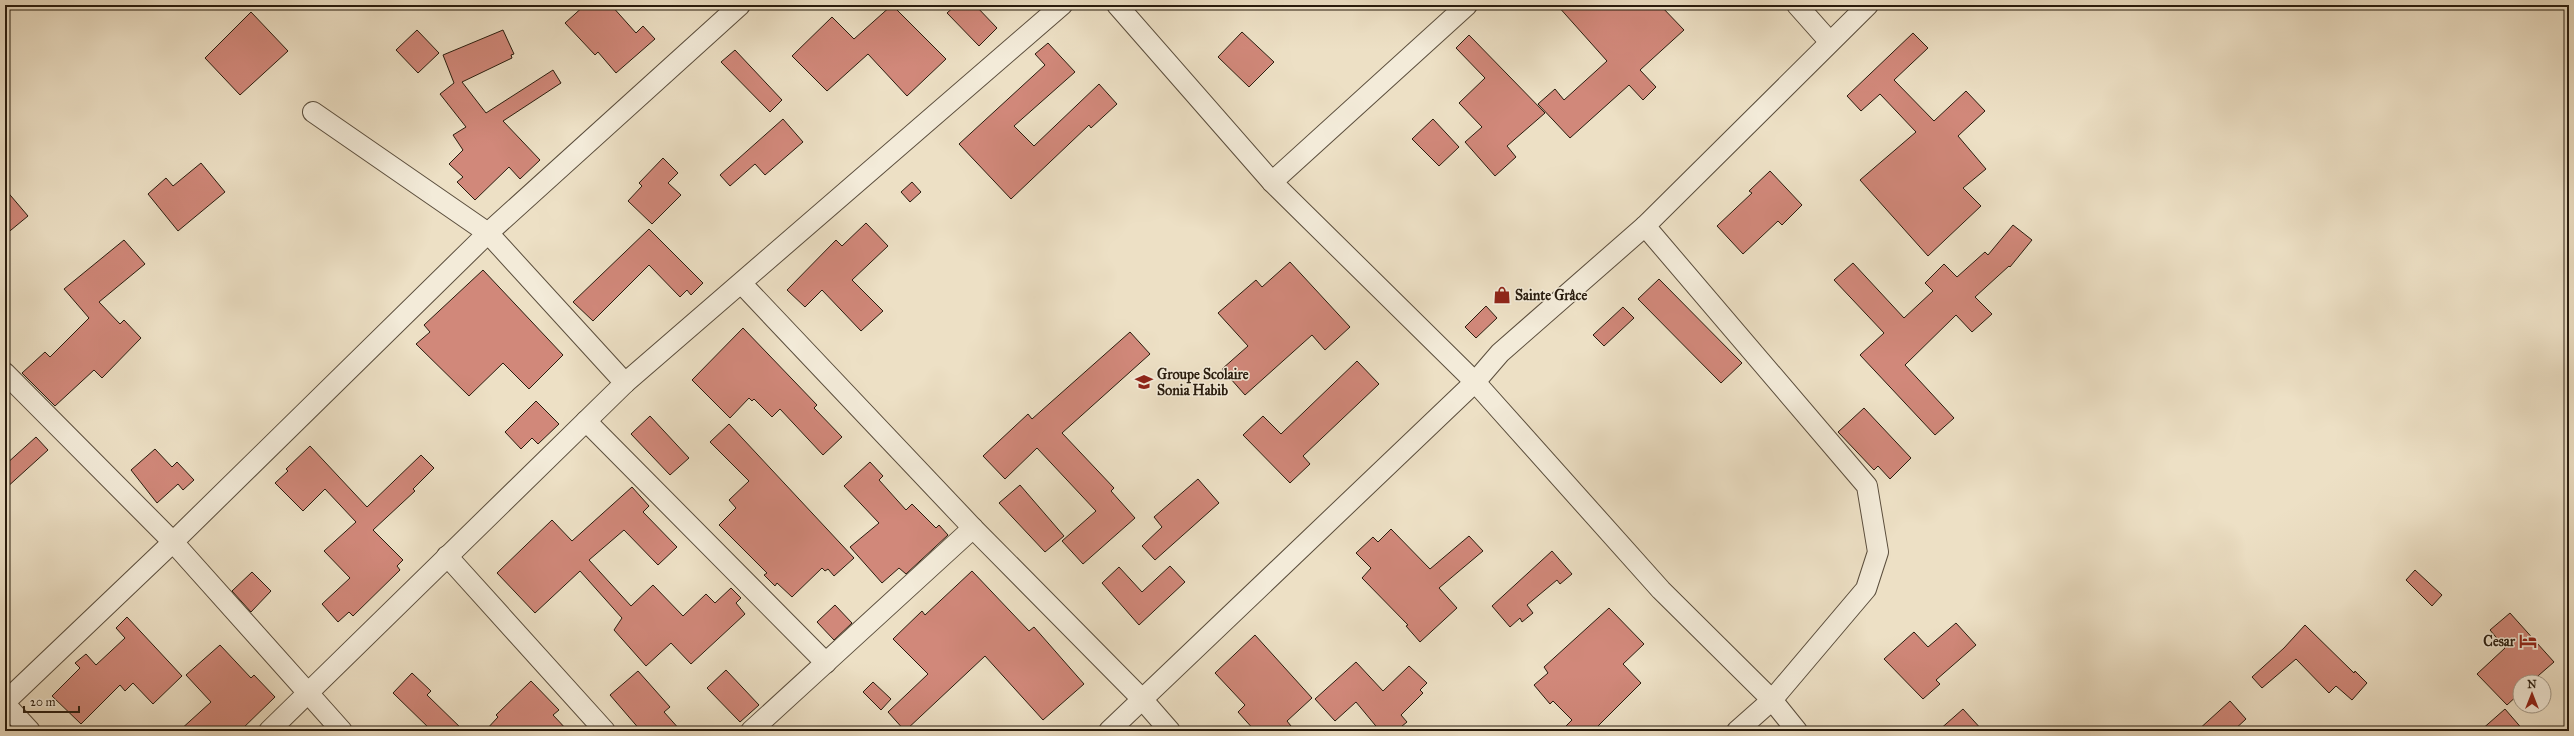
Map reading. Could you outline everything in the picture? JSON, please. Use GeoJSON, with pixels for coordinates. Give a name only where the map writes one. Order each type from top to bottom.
{"type":"FeatureCollection","features":[{"type":"Feature","properties":{"kind":"street"},"geometry":{"type":"LineString","coordinates":[[30,731],[5,703],[173,542],[488,233],[740,5]]}},
{"type":"Feature","properties":{"kind":"street"},"geometry":{"type":"LineString","coordinates":[[269,731],[307,691],[625,383],[742,284],[1062,5]]}},
{"type":"Feature","properties":{"kind":"street"},"geometry":{"type":"LineString","coordinates":[[1117,5],[1272,182],[1475,382],[1661,590],[1772,700],[1797,731]]}},
{"type":"Feature","properties":{"kind":"street"},"geometry":{"type":"LineString","coordinates":[[1272,182],[1467,5]]}},
{"type":"Feature","properties":{"kind":"street"},"geometry":{"type":"LineString","coordinates":[[1798,5],[1829,41]]}},
{"type":"Feature","properties":{"kind":"street"},"geometry":{"type":"LineString","coordinates":[[1109,731],[1475,382],[1500,353],[1645,226],[1829,41],[1868,5]]}},
{"type":"Feature","properties":{"kind":"street"},"geometry":{"type":"LineString","coordinates":[[313,112],[488,233],[625,383]]}},
{"type":"Feature","properties":{"kind":"street"},"geometry":{"type":"LineString","coordinates":[[1645,226],[1867,486],[1878,552],[1866,589],[1772,700],[1738,731]]}},
{"type":"Feature","properties":{"kind":"street"},"geometry":{"type":"LineString","coordinates":[[742,284],[973,528],[1142,699],[1170,731]]}},
{"type":"Feature","properties":{"kind":"street"},"geometry":{"type":"LineString","coordinates":[[5,373],[173,542],[342,731]]}},
{"type":"Feature","properties":{"kind":"street"},"geometry":{"type":"LineString","coordinates":[[586,421],[826,663]]}},
{"type":"Feature","properties":{"kind":"street"},"geometry":{"type":"LineString","coordinates":[[751,731],[973,528]]}},
{"type":"Feature","properties":{"kind":"street"},"geometry":{"type":"LineString","coordinates":[[447,556],[605,731]]}},
{"type":"Feature","properties":{"kind":"building"},"geometry":{"type":"Polygon","coordinates":[[[585,5],[611,5],[636,33],[643,26],[655,39],[616,73],[598,52],[595,55],[565,23],[585,5]]]}},
{"type":"Feature","properties":{"kind":"building"},"geometry":{"type":"Polygon","coordinates":[[[892,5],[946,59],[907,96],[868,54],[827,91],[792,56],[832,17],[854,39],[892,5]]]}},
{"type":"Feature","properties":{"kind":"building"},"geometry":{"type":"Polygon","coordinates":[[[956,5],[975,5],[997,28],[979,46],[947,13],[956,5]]]}},
{"type":"Feature","properties":{"kind":"building"},"geometry":{"type":"Polygon","coordinates":[[[1557,5],[1660,5],[1684,30],[1640,70],[1656,87],[1643,100],[1629,85],[1570,138],[1538,104],[1555,89],[1564,100],[1607,61],[1557,5]]]}},
{"type":"Feature","properties":{"kind":"building"},"geometry":{"type":"Polygon","coordinates":[[[251,12],[288,51],[240,95],[205,58],[251,12]]]}},
{"type":"Feature","properties":{"kind":"building"},"geometry":{"type":"Polygon","coordinates":[[[417,30],[439,53],[418,73],[396,50],[417,30]]]}},
{"type":"Feature","properties":{"kind":"building"},"geometry":{"type":"Polygon","coordinates":[[[503,30],[514,54],[511,55],[512,58],[462,82],[486,113],[553,70],[561,83],[503,121],[540,160],[520,179],[509,167],[475,200],[457,182],[463,177],[449,164],[463,150],[453,135],[466,127],[440,94],[454,83],[443,55],[503,30]]]}},
{"type":"Feature","properties":{"kind":"building"},"geometry":{"type":"Polygon","coordinates":[[[1242,32],[1274,62],[1249,87],[1218,57],[1242,32]]]}},
{"type":"Feature","properties":{"kind":"building"},"geometry":{"type":"Polygon","coordinates":[[[1913,33],[1928,48],[1894,80],[1934,121],[1966,91],[1985,111],[1958,136],[1986,169],[1963,188],[1981,206],[1928,256],[1860,180],[1916,132],[1880,94],[1861,111],[1847,96],[1913,33]]]}},
{"type":"Feature","properties":{"kind":"building"},"geometry":{"type":"Polygon","coordinates":[[[1469,35],[1545,113],[1507,146],[1516,157],[1495,176],[1465,142],[1482,127],[1459,103],[1485,78],[1456,48],[1469,35]]]}},
{"type":"Feature","properties":{"kind":"building"},"geometry":{"type":"Polygon","coordinates":[[[1048,43],[1075,72],[1014,126],[1034,146],[1099,84],[1117,104],[1091,128],[1089,125],[1011,199],[959,144],[1045,65],[1035,54],[1048,43]]]}},
{"type":"Feature","properties":{"kind":"building"},"geometry":{"type":"Polygon","coordinates":[[[735,50],[782,100],[770,112],[721,62],[735,50]]]}},
{"type":"Feature","properties":{"kind":"building"},"geometry":{"type":"Polygon","coordinates":[[[783,119],[803,142],[765,175],[755,164],[730,186],[720,175],[783,119]]]}},
{"type":"Feature","properties":{"kind":"building"},"geometry":{"type":"Polygon","coordinates":[[[1433,119],[1459,147],[1439,166],[1412,139],[1433,119]]]}},
{"type":"Feature","properties":{"kind":"building"},"geometry":{"type":"Polygon","coordinates":[[[663,158],[678,173],[668,183],[681,195],[652,224],[628,201],[642,186],[639,183],[663,158]]]}},
{"type":"Feature","properties":{"kind":"building"},"geometry":{"type":"Polygon","coordinates":[[[201,163],[225,192],[178,231],[148,194],[166,178],[173,186],[201,163]]]}},
{"type":"Feature","properties":{"kind":"building"},"geometry":{"type":"Polygon","coordinates":[[[1770,171],[1802,205],[1782,225],[1778,221],[1743,254],[1717,226],[1752,193],[1749,191],[1770,171]]]}},
{"type":"Feature","properties":{"kind":"building"},"geometry":{"type":"Polygon","coordinates":[[[912,182],[921,192],[910,202],[901,192],[912,182]]]}},
{"type":"Feature","properties":{"kind":"building"},"geometry":{"type":"Polygon","coordinates":[[[5,189],[28,216],[5,235],[5,189]]]}},
{"type":"Feature","properties":{"kind":"building"},"geometry":{"type":"Polygon","coordinates":[[[866,223],[888,246],[852,280],[883,311],[861,331],[822,290],[805,307],[787,290],[836,240],[842,246],[866,223]]]}},
{"type":"Feature","properties":{"kind":"building"},"geometry":{"type":"Polygon","coordinates":[[[2013,225],[2032,240],[2010,267],[2009,266],[1975,297],[1992,314],[1972,332],[1956,315],[1905,365],[1954,418],[1935,435],[1860,355],[1884,333],[1834,280],[1853,263],[1904,318],[1933,291],[1925,283],[1944,264],[1957,277],[1985,252],[1988,255],[2013,225]]]}},
{"type":"Feature","properties":{"kind":"building"},"geometry":{"type":"Polygon","coordinates":[[[649,229],[703,283],[691,295],[687,290],[680,297],[649,265],[593,321],[573,302],[649,229]]]}},
{"type":"Feature","properties":{"kind":"building"},"geometry":{"type":"Polygon","coordinates":[[[124,240],[145,264],[99,302],[120,324],[124,320],[141,338],[102,378],[94,370],[55,406],[22,373],[45,352],[50,357],[89,318],[64,289],[124,240]]]}},
{"type":"Feature","properties":{"kind":"building"},"geometry":{"type":"Polygon","coordinates":[[[1290,262],[1350,327],[1325,350],[1312,335],[1245,395],[1222,369],[1248,346],[1218,313],[1256,280],[1262,287],[1290,262]]]}},
{"type":"Feature","properties":{"kind":"building"},"geometry":{"type":"Polygon","coordinates":[[[483,270],[563,355],[529,389],[503,363],[469,396],[416,344],[430,332],[424,325],[483,270]]]}},
{"type":"Feature","properties":{"kind":"building"},"geometry":{"type":"Polygon","coordinates":[[[1659,279],[1742,363],[1721,383],[1638,299],[1659,279]]]}},
{"type":"Feature","properties":{"kind":"building"},"geometry":{"type":"Polygon","coordinates":[[[1486,306],[1497,318],[1476,338],[1465,327],[1486,306]]]}},
{"type":"Feature","properties":{"kind":"building"},"geometry":{"type":"Polygon","coordinates":[[[1623,307],[1634,318],[1604,346],[1593,335],[1623,307]]]}},
{"type":"Feature","properties":{"kind":"building"},"geometry":{"type":"Polygon","coordinates":[[[743,328],[817,405],[814,408],[842,437],[823,455],[780,409],[772,417],[754,399],[752,401],[749,398],[730,418],[692,380],[743,328]]]}},
{"type":"Feature","properties":{"kind":"building"},"geometry":{"type":"Polygon","coordinates":[[[1130,332],[1150,354],[1062,433],[1114,488],[1111,491],[1135,518],[1083,564],[1062,541],[1096,511],[1037,448],[1005,479],[983,456],[1028,414],[1032,419],[1130,332]]]}},
{"type":"Feature","properties":{"kind":"building"},"geometry":{"type":"Polygon","coordinates":[[[1357,361],[1379,384],[1303,456],[1310,464],[1290,483],[1243,435],[1263,416],[1281,434],[1357,361]]]}},
{"type":"Feature","properties":{"kind":"building"},"geometry":{"type":"Polygon","coordinates":[[[536,401],[559,424],[538,444],[532,438],[521,449],[505,432],[536,401]]]}},
{"type":"Feature","properties":{"kind":"building"},"geometry":{"type":"Polygon","coordinates":[[[1864,408],[1911,458],[1890,479],[1878,466],[1874,470],[1838,432],[1864,408]]]}},
{"type":"Feature","properties":{"kind":"building"},"geometry":{"type":"Polygon","coordinates":[[[650,416],[689,458],[670,475],[631,434],[650,416]]]}},
{"type":"Feature","properties":{"kind":"building"},"geometry":{"type":"Polygon","coordinates":[[[729,424],[854,558],[834,576],[828,569],[825,571],[822,568],[792,597],[777,583],[775,586],[764,575],[767,573],[719,525],[736,508],[729,500],[749,481],[710,442],[729,424]]]}},
{"type":"Feature","properties":{"kind":"building"},"geometry":{"type":"Polygon","coordinates":[[[36,437],[48,450],[5,489],[5,465],[36,437]]]}},
{"type":"Feature","properties":{"kind":"building"},"geometry":{"type":"Polygon","coordinates":[[[310,446],[367,507],[421,455],[434,468],[413,489],[415,491],[373,530],[403,560],[397,566],[400,570],[353,616],[349,612],[338,622],[322,604],[350,578],[324,551],[356,522],[325,489],[303,511],[275,483],[288,471],[286,469],[310,446]]]}},
{"type":"Feature","properties":{"kind":"building"},"geometry":{"type":"Polygon","coordinates":[[[155,449],[172,467],[177,462],[194,480],[183,490],[178,484],[157,503],[131,470],[155,449]]]}},
{"type":"Feature","properties":{"kind":"building"},"geometry":{"type":"Polygon","coordinates":[[[870,462],[883,476],[879,480],[906,510],[912,504],[936,528],[939,525],[948,535],[906,574],[899,568],[882,583],[850,547],[879,523],[844,486],[870,462]]]}},
{"type":"Feature","properties":{"kind":"building"},"geometry":{"type":"Polygon","coordinates":[[[1198,479],[1219,503],[1155,560],[1142,546],[1162,527],[1154,517],[1198,479]]]}},
{"type":"Feature","properties":{"kind":"building"},"geometry":{"type":"Polygon","coordinates":[[[1020,485],[1064,536],[1045,552],[999,503],[1020,485]]]}},
{"type":"Feature","properties":{"kind":"building"},"geometry":{"type":"Polygon","coordinates":[[[632,487],[649,506],[643,512],[677,547],[658,565],[624,530],[589,560],[631,606],[653,585],[683,616],[706,594],[715,603],[731,588],[741,598],[736,603],[745,614],[691,664],[671,643],[646,666],[614,630],[622,618],[580,571],[535,613],[497,573],[552,520],[572,541],[632,487]]]}},
{"type":"Feature","properties":{"kind":"building"},"geometry":{"type":"Polygon","coordinates":[[[1391,529],[1430,569],[1469,536],[1483,551],[1439,588],[1457,608],[1420,642],[1406,626],[1408,625],[1362,578],[1371,568],[1356,553],[1373,537],[1378,542],[1391,529]]]}},
{"type":"Feature","properties":{"kind":"building"},"geometry":{"type":"Polygon","coordinates":[[[1552,551],[1572,574],[1560,584],[1557,580],[1527,605],[1533,613],[1522,622],[1520,618],[1510,627],[1492,606],[1552,551]]]}},
{"type":"Feature","properties":{"kind":"building"},"geometry":{"type":"Polygon","coordinates":[[[1170,566],[1185,582],[1139,625],[1102,583],[1119,567],[1142,592],[1170,566]]]}},
{"type":"Feature","properties":{"kind":"building"},"geometry":{"type":"Polygon","coordinates":[[[2415,570],[2442,595],[2432,606],[2406,580],[2415,570]]]}},
{"type":"Feature","properties":{"kind":"building"},"geometry":{"type":"Polygon","coordinates":[[[972,571],[1029,631],[1034,627],[1084,684],[1043,720],[985,656],[905,731],[888,712],[928,674],[893,639],[922,611],[925,615],[972,571]]]}},
{"type":"Feature","properties":{"kind":"building"},"geometry":{"type":"Polygon","coordinates":[[[252,572],[271,591],[251,612],[232,591],[252,572]]]}},
{"type":"Feature","properties":{"kind":"building"},"geometry":{"type":"Polygon","coordinates":[[[835,605],[852,623],[834,640],[817,622],[835,605]]]}},
{"type":"Feature","properties":{"kind":"building"},"geometry":{"type":"Polygon","coordinates":[[[1609,608],[1644,644],[1623,664],[1641,683],[1593,731],[1561,731],[1572,720],[1553,701],[1550,704],[1534,685],[1548,673],[1544,667],[1609,608]]]}},
{"type":"Feature","properties":{"kind":"building"},"geometry":{"type":"Polygon","coordinates":[[[2510,613],[2554,662],[2540,674],[2512,674],[2512,700],[2507,705],[2477,674],[2505,648],[2490,630],[2510,613]]]}},
{"type":"Feature","properties":{"kind":"building"},"geometry":{"type":"Polygon","coordinates":[[[127,617],[182,676],[153,704],[133,683],[125,691],[120,685],[81,724],[52,696],[80,668],[75,663],[86,654],[96,665],[125,638],[116,628],[127,617]]]}},
{"type":"Feature","properties":{"kind":"building"},"geometry":{"type":"Polygon","coordinates":[[[1956,623],[1976,645],[1936,680],[1940,684],[1923,699],[1884,659],[1914,632],[1928,647],[1956,623]]]}},
{"type":"Feature","properties":{"kind":"building"},"geometry":{"type":"Polygon","coordinates":[[[2305,625],[2354,673],[2355,671],[2367,683],[2352,700],[2336,686],[2329,693],[2296,659],[2262,688],[2252,677],[2284,648],[2305,625]]]}},
{"type":"Feature","properties":{"kind":"building"},"geometry":{"type":"Polygon","coordinates":[[[1255,635],[1312,698],[1287,721],[1295,731],[1255,731],[1238,712],[1245,705],[1215,673],[1255,635]]]}},
{"type":"Feature","properties":{"kind":"building"},"geometry":{"type":"Polygon","coordinates":[[[220,645],[251,678],[254,675],[275,697],[240,731],[179,731],[211,702],[186,675],[220,645]]]}},
{"type":"Feature","properties":{"kind":"building"},"geometry":{"type":"Polygon","coordinates":[[[1356,662],[1383,691],[1409,666],[1427,683],[1420,690],[1423,693],[1401,715],[1407,722],[1396,731],[1380,731],[1356,702],[1335,721],[1315,699],[1356,662]]]}},
{"type":"Feature","properties":{"kind":"building"},"geometry":{"type":"Polygon","coordinates":[[[726,670],[759,705],[740,722],[707,688],[726,670]]]}},
{"type":"Feature","properties":{"kind":"building"},"geometry":{"type":"Polygon","coordinates":[[[638,671],[670,707],[664,712],[681,731],[641,731],[610,695],[638,671]]]}},
{"type":"Feature","properties":{"kind":"building"},"geometry":{"type":"Polygon","coordinates":[[[412,673],[431,691],[427,695],[464,731],[432,731],[393,693],[412,673]]]}},
{"type":"Feature","properties":{"kind":"building"},"geometry":{"type":"Polygon","coordinates":[[[531,681],[559,710],[553,715],[568,731],[485,731],[498,717],[496,715],[531,681]]]}},
{"type":"Feature","properties":{"kind":"building"},"geometry":{"type":"Polygon","coordinates":[[[873,682],[891,699],[881,710],[863,692],[873,682]]]}},
{"type":"Feature","properties":{"kind":"building"},"geometry":{"type":"Polygon","coordinates":[[[2230,701],[2246,719],[2233,731],[2197,731],[2230,701]]]}},
{"type":"Feature","properties":{"kind":"building"},"geometry":{"type":"Polygon","coordinates":[[[1963,709],[1983,731],[1938,731],[1963,709]]]}},
{"type":"Feature","properties":{"kind":"building"},"geometry":{"type":"Polygon","coordinates":[[[2505,709],[2524,731],[2480,731],[2505,709]]]}},
{"type":"Feature","properties":{"kind":"place","name":"Sainte Grâce"},"geometry":{"type":"Point","coordinates":[1502,295]}},
{"type":"Feature","properties":{"kind":"place","name":"Groupe Scolaire Sonia Habib"},"geometry":{"type":"Point","coordinates":[1144,382]}},
{"type":"Feature","properties":{"kind":"place","name":"Cesar"},"geometry":{"type":"Point","coordinates":[2528,641]}}]}
